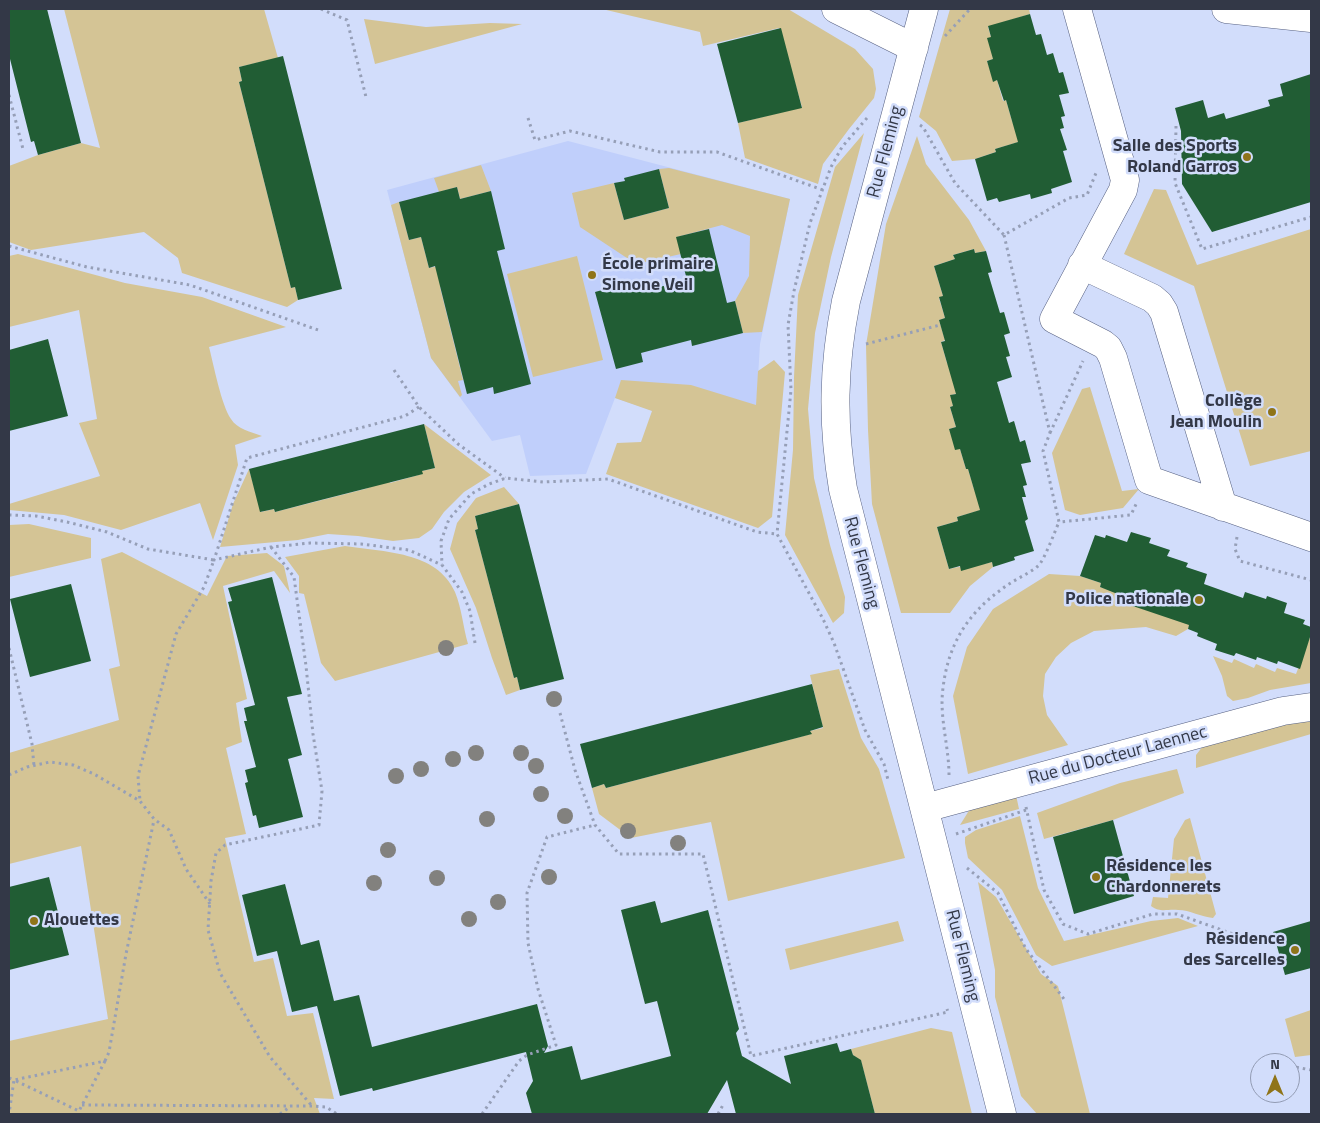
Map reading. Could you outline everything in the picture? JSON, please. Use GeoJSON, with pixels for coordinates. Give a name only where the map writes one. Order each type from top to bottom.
{"type":"FeatureCollection","features":[{"type":"Feature","properties":{"kind":"street"},"geometry":{"type":"LineString","coordinates":[[836,9],[914,48]]}},
{"type":"Feature","properties":{"kind":"street","name":"Rue Fleming"},"geometry":{"type":"LineString","coordinates":[[924,9],[849,287],[837,351],[835,432],[842,489],[936,805],[1002,1114]]}},
{"type":"Feature","properties":{"kind":"street"},"geometry":{"type":"LineString","coordinates":[[1077,9],[1125,180],[1123,190],[1054,319],[1093,338],[1108,348],[1113,358],[1149,480],[1311,537]]}},
{"type":"Feature","properties":{"kind":"street"},"geometry":{"type":"LineString","coordinates":[[1226,9],[1266,11],[1311,18]]}},
{"type":"Feature","properties":{"kind":"street"},"geometry":{"type":"LineString","coordinates":[[1082,265],[1152,298],[1164,312],[1233,511]]}},
{"type":"Feature","properties":{"kind":"street","name":"Rue du Docteur Laennec"},"geometry":{"type":"LineString","coordinates":[[936,805],[1283,711],[1311,707]]}},
{"type":"Feature","properties":{"kind":"path"},"geometry":{"type":"LineString","coordinates":[[321,9],[347,20],[366,97]]}},
{"type":"Feature","properties":{"kind":"path"},"geometry":{"type":"LineString","coordinates":[[9,95],[22,149]]}},
{"type":"Feature","properties":{"kind":"path"},"geometry":{"type":"LineString","coordinates":[[889,783],[884,764],[865,730],[834,643],[777,534],[791,390],[788,326],[794,291],[810,223],[831,167],[842,147],[870,114],[898,108],[923,127],[955,183],[1004,235],[1050,433]]}},
{"type":"Feature","properties":{"kind":"path"},"geometry":{"type":"LineString","coordinates":[[528,118],[535,140],[570,131],[660,152],[717,152],[823,190]]}},
{"type":"Feature","properties":{"kind":"path"},"geometry":{"type":"LineString","coordinates":[[1176,126],[1175,183],[1202,249],[1311,217]]}},
{"type":"Feature","properties":{"kind":"path"},"geometry":{"type":"LineString","coordinates":[[1004,235],[1070,198],[1087,194],[1096,173],[1104,165],[1120,160]]}},
{"type":"Feature","properties":{"kind":"path"},"geometry":{"type":"LineString","coordinates":[[10,247],[87,267],[190,285],[321,331]]}},
{"type":"Feature","properties":{"kind":"path"},"geometry":{"type":"LineString","coordinates":[[837,351],[940,326]]}},
{"type":"Feature","properties":{"kind":"path"},"geometry":{"type":"LineString","coordinates":[[936,805],[949,760],[942,690],[948,662],[962,628],[981,606],[1000,590],[1039,566],[1059,522],[1043,452],[1093,338]]}},
{"type":"Feature","properties":{"kind":"path"},"geometry":{"type":"LineString","coordinates":[[394,370],[419,407],[458,444],[506,478]]}},
{"type":"Feature","properties":{"kind":"path"},"geometry":{"type":"LineString","coordinates":[[140,801],[138,776],[176,634],[204,587],[247,458],[406,416],[419,407]]}},
{"type":"Feature","properties":{"kind":"path"},"geometry":{"type":"LineString","coordinates":[[442,565],[442,541],[449,519],[471,494],[489,484],[506,478],[543,482],[608,479],[757,532],[777,534]]}},
{"type":"Feature","properties":{"kind":"path"},"geometry":{"type":"LineString","coordinates":[[1059,522],[1131,515],[1149,480]]}},
{"type":"Feature","properties":{"kind":"path"},"geometry":{"type":"LineString","coordinates":[[1233,511],[1235,549],[1240,561],[1311,580]]}},
{"type":"Feature","properties":{"kind":"path"},"geometry":{"type":"LineString","coordinates":[[9,515],[36,516],[67,522],[107,532],[148,549],[214,560],[271,547],[310,543],[361,544],[409,550],[442,565],[462,592],[470,611],[475,642]]}},
{"type":"Feature","properties":{"kind":"path"},"geometry":{"type":"LineString","coordinates":[[271,547],[294,578],[322,791],[318,826],[225,845],[216,854],[208,930],[220,973],[270,1057],[312,1106]]}},
{"type":"Feature","properties":{"kind":"path"},"geometry":{"type":"LineString","coordinates":[[9,648],[32,744],[34,766]]}},
{"type":"Feature","properties":{"kind":"path"},"geometry":{"type":"LineString","coordinates":[[560,713],[575,770],[595,825],[619,854],[703,854],[752,1056],[948,1012],[946,1004]]}},
{"type":"Feature","properties":{"kind":"path"},"geometry":{"type":"LineString","coordinates":[[9,775],[50,762],[73,765],[94,774],[140,801],[154,819],[169,830],[186,869],[210,904]]}},
{"type":"Feature","properties":{"kind":"path"},"geometry":{"type":"LineString","coordinates":[[1020,782],[1044,890],[1063,924],[1088,934],[1153,914],[1177,914],[1233,934]]}},
{"type":"Feature","properties":{"kind":"path"},"geometry":{"type":"LineString","coordinates":[[9,1078],[79,1111],[109,1052],[126,954],[154,819]]}},
{"type":"Feature","properties":{"kind":"path"},"geometry":{"type":"LineString","coordinates":[[482,1114],[519,1061],[527,1055],[556,1045],[531,961],[528,942],[527,892],[547,837],[595,825]]}},
{"type":"Feature","properties":{"kind":"path"},"geometry":{"type":"LineString","coordinates":[[965,866],[998,893],[1026,949],[1064,999]]}},
{"type":"Feature","properties":{"kind":"path"},"geometry":{"type":"LineString","coordinates":[[14,1080],[104,1061]]}},
{"type":"Feature","properties":{"kind":"path"},"geometry":{"type":"LineString","coordinates":[[9,1114],[14,1080]]}},
{"type":"Feature","properties":{"kind":"path"},"geometry":{"type":"LineString","coordinates":[[82,1105],[312,1106],[326,1107],[337,1114]]}},
{"type":"Feature","properties":{"kind":"path"},"geometry":{"type":"LineString","coordinates":[[718,1114],[723,1105]]}},
{"type":"Feature","properties":{"kind":"path"},"geometry":{"type":"LineString","coordinates":[[280,1114],[291,1106]]}},
{"type":"Feature","properties":{"kind":"shaded area"},"geometry":{"type":"Polygon","coordinates":[[[64,9],[264,9],[278,58],[239,67],[242,81],[239,82],[291,288],[295,287],[298,300],[287,307],[182,273],[178,258],[144,232],[31,250],[9,242],[9,166],[38,155],[81,143],[100,148],[64,9]]]}},
{"type":"Feature","properties":{"kind":"shaded area"},"geometry":{"type":"Polygon","coordinates":[[[602,9],[788,9],[855,49],[873,69],[876,89],[874,98],[823,164],[818,184],[745,158],[738,123],[802,107],[779,28],[703,46],[700,32],[602,9]]]}},
{"type":"Feature","properties":{"kind":"shaded area"},"geometry":{"type":"Polygon","coordinates":[[[950,9],[1029,9],[1030,14],[988,27],[993,59],[987,61],[994,81],[997,80],[1003,101],[1006,100],[1012,121],[1022,141],[995,149],[996,152],[975,159],[952,161],[936,131],[919,117],[950,9]]]}},
{"type":"Feature","properties":{"kind":"shaded area"},"geometry":{"type":"Polygon","coordinates":[[[364,19],[426,27],[490,23],[522,24],[375,64],[364,19]]]}},
{"type":"Feature","properties":{"kind":"shaded area"},"geometry":{"type":"Polygon","coordinates":[[[864,133],[831,257],[815,333],[808,409],[814,478],[845,597],[844,613],[833,623],[785,535],[793,450],[798,295],[835,167],[864,133]]]}},
{"type":"Feature","properties":{"kind":"shaded area"},"geometry":{"type":"Polygon","coordinates":[[[917,136],[926,164],[969,220],[986,251],[975,253],[974,249],[953,255],[955,259],[934,266],[943,296],[939,298],[945,318],[939,320],[945,340],[941,342],[947,363],[969,390],[951,395],[953,406],[950,407],[956,427],[949,429],[960,449],[974,489],[985,509],[957,517],[958,521],[937,527],[949,569],[992,562],[993,567],[970,586],[950,613],[901,613],[872,504],[866,345],[886,224],[917,136]]]}},
{"type":"Feature","properties":{"kind":"shaded area","name":"École primaire Simone Veil"},"geometry":{"type":"Polygon","coordinates":[[[568,141],[790,199],[760,344],[754,445],[615,398],[586,474],[530,476],[520,435],[492,441],[431,358],[387,190],[568,141]]]}},
{"type":"Feature","properties":{"kind":"shaded area"},"geometry":{"type":"Polygon","coordinates":[[[481,165],[491,191],[460,199],[457,187],[439,192],[434,178],[481,165]]]}},
{"type":"Feature","properties":{"kind":"shaded area"},"geometry":{"type":"Polygon","coordinates":[[[669,168],[790,199],[762,332],[743,333],[735,301],[749,276],[750,236],[722,225],[677,237],[681,254],[636,264],[580,227],[572,193],[614,183],[624,220],[669,208],[659,169],[669,168]]]}},
{"type":"Feature","properties":{"kind":"shaded area"},"geometry":{"type":"Polygon","coordinates":[[[1154,189],[1166,190],[1197,265],[1311,229],[1311,451],[1250,466],[1194,286],[1124,254],[1154,189]]]}},
{"type":"Feature","properties":{"kind":"shaded area"},"geometry":{"type":"Polygon","coordinates":[[[399,202],[409,240],[421,237],[429,268],[447,264],[452,284],[440,287],[463,380],[458,381],[462,395],[460,397],[431,358],[391,205],[399,202]]]}},
{"type":"Feature","properties":{"kind":"shaded area"},"geometry":{"type":"Polygon","coordinates":[[[18,254],[125,283],[202,297],[286,327],[209,347],[221,395],[231,419],[241,428],[262,436],[235,445],[238,465],[213,540],[200,503],[121,530],[64,515],[9,510],[9,504],[100,476],[79,423],[97,419],[79,310],[9,327],[9,256],[18,254]]]}},
{"type":"Feature","properties":{"kind":"shaded area"},"geometry":{"type":"Polygon","coordinates":[[[577,256],[603,360],[533,377],[507,274],[577,256]]]}},
{"type":"Feature","properties":{"kind":"shaded area"},"geometry":{"type":"Polygon","coordinates":[[[774,360],[785,372],[772,517],[758,528],[606,474],[617,443],[641,442],[652,411],[615,398],[621,380],[691,385],[756,405],[758,371],[774,360]]]}},
{"type":"Feature","properties":{"kind":"shaded area"},"geometry":{"type":"Polygon","coordinates":[[[1090,387],[1122,491],[1139,489],[1123,508],[1080,515],[1065,510],[1052,453],[1082,389],[1090,387]]]}},
{"type":"Feature","properties":{"kind":"shaded area"},"geometry":{"type":"Polygon","coordinates":[[[424,424],[491,475],[464,492],[444,512],[432,529],[419,538],[393,541],[328,534],[298,540],[220,547],[233,504],[249,469],[261,512],[274,509],[275,512],[365,489],[389,480],[390,483],[422,474],[422,471],[435,468],[424,424]]]}},
{"type":"Feature","properties":{"kind":"shaded area"},"geometry":{"type":"Polygon","coordinates":[[[504,487],[519,504],[475,516],[478,529],[475,530],[514,678],[517,677],[520,690],[506,695],[476,608],[450,549],[457,523],[476,498],[504,487]]]}},
{"type":"Feature","properties":{"kind":"shaded area"},"geometry":{"type":"Polygon","coordinates":[[[29,524],[91,538],[91,558],[9,577],[9,525],[29,524]]]}},
{"type":"Feature","properties":{"kind":"shaded area"},"geometry":{"type":"Polygon","coordinates":[[[345,546],[392,552],[422,561],[436,568],[447,578],[455,592],[468,644],[335,681],[321,663],[304,594],[299,593],[299,576],[285,557],[345,546]]]}},
{"type":"Feature","properties":{"kind":"shaded area"},"geometry":{"type":"Polygon","coordinates":[[[122,552],[207,596],[227,556],[267,553],[284,566],[290,593],[274,571],[223,586],[247,699],[236,703],[242,742],[226,748],[246,834],[225,838],[254,962],[273,958],[287,1016],[313,1013],[334,1099],[314,1098],[320,1114],[9,1114],[9,1041],[108,1019],[81,846],[9,864],[9,753],[119,720],[109,669],[120,666],[101,559],[122,552]]]}},
{"type":"Feature","properties":{"kind":"shaded area"},"geometry":{"type":"Polygon","coordinates":[[[1049,574],[1080,576],[1101,583],[1100,587],[1193,614],[1188,629],[1176,636],[1146,627],[1094,631],[1071,643],[1056,657],[1045,674],[1043,696],[1047,715],[1068,745],[968,774],[953,696],[967,647],[993,609],[1049,574]]]}},
{"type":"Feature","properties":{"kind":"shaded area"},"geometry":{"type":"Polygon","coordinates":[[[1311,634],[1311,683],[1270,690],[1233,701],[1227,696],[1222,676],[1213,656],[1232,663],[1234,659],[1254,668],[1256,664],[1275,672],[1277,668],[1296,674],[1311,634]]]}},
{"type":"Feature","properties":{"kind":"shaded area"},"geometry":{"type":"Polygon","coordinates":[[[839,669],[861,738],[879,769],[905,858],[728,901],[711,822],[631,838],[599,814],[592,788],[604,784],[606,788],[811,734],[810,731],[823,728],[810,675],[839,669]]]}},
{"type":"Feature","properties":{"kind":"shaded area"},"geometry":{"type":"Polygon","coordinates":[[[1311,719],[1311,734],[1196,768],[1196,755],[1203,746],[1292,722],[1311,719]]]}},
{"type":"Feature","properties":{"kind":"shaded area"},"geometry":{"type":"Polygon","coordinates":[[[1177,769],[1184,793],[1113,820],[1044,839],[1037,813],[1120,783],[1177,769]]]}},
{"type":"Feature","properties":{"kind":"shaded area"},"geometry":{"type":"Polygon","coordinates":[[[1016,795],[1019,809],[960,825],[970,809],[1016,795]]]}},
{"type":"Feature","properties":{"kind":"shaded area"},"geometry":{"type":"Polygon","coordinates":[[[1020,816],[1038,888],[1064,941],[1151,921],[1178,918],[1198,926],[1052,966],[1036,955],[1002,890],[968,858],[965,837],[976,830],[1020,816]]]}},
{"type":"Feature","properties":{"kind":"shaded area"},"geometry":{"type":"Polygon","coordinates":[[[1190,818],[1216,914],[1213,918],[1182,910],[1161,910],[1151,906],[1153,897],[1168,898],[1174,839],[1185,820],[1190,818]]]}},
{"type":"Feature","properties":{"kind":"shaded area"},"geometry":{"type":"Polygon","coordinates":[[[978,882],[996,897],[1041,974],[1058,986],[1090,1114],[1037,1114],[1021,1096],[995,997],[995,970],[978,882]]]}},
{"type":"Feature","properties":{"kind":"shaded area"},"geometry":{"type":"Polygon","coordinates":[[[898,921],[904,941],[790,970],[785,949],[898,921]]]}},
{"type":"Feature","properties":{"kind":"shaded area"},"geometry":{"type":"Polygon","coordinates":[[[1311,1010],[1311,1055],[1300,1056],[1300,1053],[1294,1053],[1285,1019],[1311,1010]]]}},
{"type":"Feature","properties":{"kind":"shaded area"},"geometry":{"type":"Polygon","coordinates":[[[931,1028],[952,1032],[972,1114],[875,1114],[861,1061],[853,1055],[851,1049],[931,1028]]]}},
{"type":"Feature","properties":{"kind":"building"},"geometry":{"type":"Polygon","coordinates":[[[9,9],[47,9],[81,143],[38,155],[34,141],[31,142],[9,55],[9,9]]]}},
{"type":"Feature","properties":{"kind":"building"},"geometry":{"type":"Polygon","coordinates":[[[1030,14],[1036,35],[1041,34],[1047,55],[1053,53],[1059,73],[1063,72],[1069,93],[1059,95],[1065,116],[1061,117],[1064,128],[1060,129],[1067,150],[1063,151],[1072,182],[1051,189],[1052,193],[1031,199],[1030,194],[999,202],[997,198],[987,201],[975,159],[996,152],[995,149],[1018,142],[1006,100],[1004,101],[997,80],[993,82],[987,61],[993,59],[987,38],[991,37],[988,26],[1030,14]]]}},
{"type":"Feature","properties":{"kind":"building"},"geometry":{"type":"Polygon","coordinates":[[[781,28],[802,108],[738,123],[717,44],[781,28]]]}},
{"type":"Feature","properties":{"kind":"building"},"geometry":{"type":"Polygon","coordinates":[[[283,56],[342,289],[298,300],[295,287],[291,288],[239,82],[242,81],[239,67],[283,56]]]}},
{"type":"Feature","properties":{"kind":"building","name":"Salle des Sports Roland Garros"},"geometry":{"type":"Polygon","coordinates":[[[1311,74],[1311,202],[1212,232],[1182,184],[1181,131],[1175,108],[1203,100],[1208,118],[1224,113],[1226,119],[1270,106],[1268,100],[1283,96],[1280,84],[1311,74]]]}},
{"type":"Feature","properties":{"kind":"building"},"geometry":{"type":"Polygon","coordinates":[[[659,169],[669,208],[624,220],[614,183],[625,181],[624,178],[659,169]]]}},
{"type":"Feature","properties":{"kind":"building"},"geometry":{"type":"Polygon","coordinates":[[[457,187],[460,199],[491,191],[505,249],[497,251],[531,384],[494,394],[493,387],[467,394],[435,266],[429,268],[421,237],[409,240],[399,202],[457,187]]]}},
{"type":"Feature","properties":{"kind":"building"},"geometry":{"type":"Polygon","coordinates":[[[709,229],[727,303],[735,301],[743,333],[692,346],[691,340],[641,353],[643,362],[616,369],[595,292],[617,286],[618,292],[638,287],[640,292],[687,280],[676,237],[709,229]]]}},
{"type":"Feature","properties":{"kind":"building"},"geometry":{"type":"Polygon","coordinates":[[[974,249],[975,253],[986,251],[992,272],[988,273],[1000,313],[1004,312],[1010,333],[1004,335],[1010,356],[1006,357],[1012,377],[997,382],[1009,423],[1014,421],[1020,442],[1025,440],[1031,462],[1021,464],[1027,485],[1023,486],[1026,497],[1022,497],[1028,519],[1025,521],[1034,551],[1014,557],[1015,560],[993,567],[992,562],[961,571],[960,566],[949,569],[937,527],[958,521],[957,517],[980,510],[968,469],[966,469],[960,449],[955,450],[949,429],[956,427],[950,407],[953,406],[950,395],[956,394],[941,342],[945,341],[939,320],[945,318],[939,297],[943,296],[934,266],[955,259],[953,255],[974,249]]]}},
{"type":"Feature","properties":{"kind":"building"},"geometry":{"type":"Polygon","coordinates":[[[48,339],[68,416],[9,431],[9,350],[48,339]]]}},
{"type":"Feature","properties":{"kind":"building"},"geometry":{"type":"Polygon","coordinates":[[[424,424],[435,468],[422,471],[423,474],[275,512],[274,509],[260,512],[249,469],[424,424]]]}},
{"type":"Feature","properties":{"kind":"building"},"geometry":{"type":"Polygon","coordinates":[[[519,504],[564,679],[520,690],[517,677],[514,678],[475,530],[478,529],[475,516],[519,504]]]}},
{"type":"Feature","properties":{"kind":"building","name":"Police nationale"},"geometry":{"type":"Polygon","coordinates":[[[1131,532],[1151,538],[1149,543],[1170,550],[1167,556],[1188,563],[1186,567],[1207,574],[1204,584],[1243,598],[1245,592],[1266,599],[1267,596],[1287,603],[1284,613],[1305,620],[1303,624],[1311,627],[1311,634],[1300,669],[1278,661],[1277,664],[1257,657],[1256,660],[1236,653],[1234,656],[1215,650],[1217,644],[1197,636],[1198,633],[1188,629],[1189,625],[1118,601],[1120,595],[1100,587],[1101,583],[1080,576],[1095,535],[1105,538],[1106,535],[1127,542],[1131,532]]]}},
{"type":"Feature","properties":{"kind":"building"},"geometry":{"type":"Polygon","coordinates":[[[272,577],[302,694],[287,697],[302,755],[288,759],[303,817],[259,828],[256,815],[253,816],[245,783],[248,782],[245,770],[256,767],[244,721],[247,721],[244,708],[255,705],[228,602],[232,601],[228,588],[272,577]]]}},
{"type":"Feature","properties":{"kind":"building"},"geometry":{"type":"Polygon","coordinates":[[[71,584],[91,661],[30,677],[10,599],[71,584]]]}},
{"type":"Feature","properties":{"kind":"building"},"geometry":{"type":"Polygon","coordinates":[[[812,684],[823,727],[810,731],[812,734],[606,788],[604,784],[592,788],[580,744],[812,684]]]}},
{"type":"Feature","properties":{"kind":"building","name":"Résidence les Chardonnerets"},"geometry":{"type":"Polygon","coordinates":[[[1113,820],[1134,896],[1074,914],[1053,837],[1113,820]]]}},
{"type":"Feature","properties":{"kind":"building","name":"Alouettes"},"geometry":{"type":"Polygon","coordinates":[[[49,877],[69,955],[9,970],[9,887],[49,877]]]}},
{"type":"Feature","properties":{"kind":"building"},"geometry":{"type":"Polygon","coordinates":[[[285,884],[301,945],[319,940],[334,1001],[359,995],[372,1047],[537,1004],[548,1046],[544,1053],[572,1046],[581,1080],[671,1056],[657,1001],[645,1004],[621,910],[655,901],[661,923],[708,910],[739,1029],[736,1033],[742,1056],[791,1084],[784,1056],[837,1043],[840,1052],[851,1049],[853,1055],[861,1060],[875,1114],[736,1114],[727,1080],[707,1114],[532,1114],[526,1093],[533,1081],[526,1052],[373,1091],[372,1088],[340,1096],[317,1006],[292,1012],[277,951],[257,956],[242,895],[285,884]]]}},
{"type":"Feature","properties":{"kind":"building","name":"Résidence des Sarcelles"},"geometry":{"type":"Polygon","coordinates":[[[1311,921],[1311,968],[1285,975],[1273,932],[1311,921]]]}},
{"type":"Feature","properties":{"kind":"place","name":"Salle des Sports Roland Garros"},"geometry":{"type":"Point","coordinates":[1247,157]}},
{"type":"Feature","properties":{"kind":"place","name":"École primaire Simone Veil"},"geometry":{"type":"Point","coordinates":[592,275]}},
{"type":"Feature","properties":{"kind":"place","name":"Collège Jean Moulin"},"geometry":{"type":"Point","coordinates":[1272,412]}},
{"type":"Feature","properties":{"kind":"place","name":"Police nationale"},"geometry":{"type":"Point","coordinates":[1199,600]}},
{"type":"Feature","properties":{"kind":"place","name":"Résidence les Chardonnerets"},"geometry":{"type":"Point","coordinates":[1096,877]}},
{"type":"Feature","properties":{"kind":"place","name":"Alouettes"},"geometry":{"type":"Point","coordinates":[34,921]}},
{"type":"Feature","properties":{"kind":"place","name":"Résidence des Sarcelles"},"geometry":{"type":"Point","coordinates":[1295,950]}}]}
